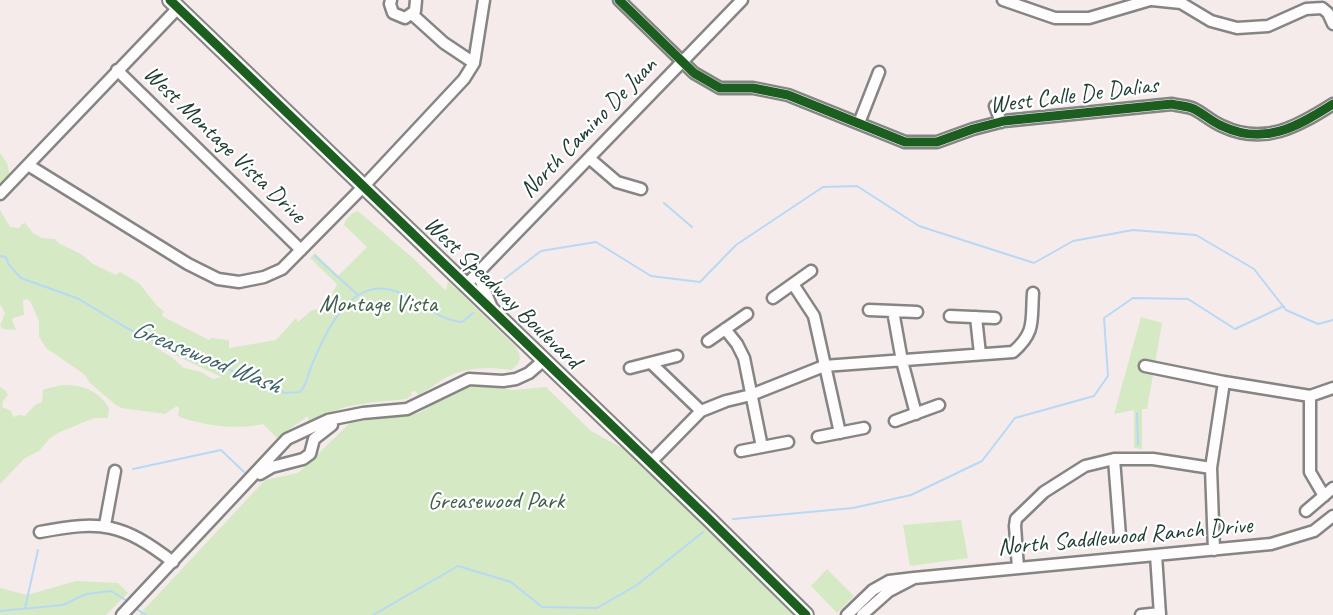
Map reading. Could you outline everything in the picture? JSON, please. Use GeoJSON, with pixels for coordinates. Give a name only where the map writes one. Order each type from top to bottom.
{"type":"FeatureCollection","features":[{"type":"Feature","properties":{"kind":"main road","name":"West Speedway Boulevard"},"geometry":{"type":"LineString","coordinates":[[174,4],[806,615]]}},
{"type":"Feature","properties":{"kind":"street"},"geometry":{"type":"LineString","coordinates":[[391,0],[391,9],[396,16],[405,18],[413,15],[417,8],[416,0]]}},
{"type":"Feature","properties":{"kind":"street"},"geometry":{"type":"LineString","coordinates":[[28,165],[188,264],[218,279],[239,282],[264,277],[282,269],[464,79],[474,63],[484,0]]}},
{"type":"Feature","properties":{"kind":"street"},"geometry":{"type":"LineString","coordinates":[[619,0],[682,62]]}},
{"type":"Feature","properties":{"kind":"street","name":"North Camino De Juan"},"geometry":{"type":"LineString","coordinates":[[465,286],[742,0]]}},
{"type":"Feature","properties":{"kind":"street"},"geometry":{"type":"LineString","coordinates":[[1003,0],[1020,3],[1055,18],[1089,18],[1151,0],[1180,3],[1210,21],[1237,28],[1268,26],[1306,9],[1323,5],[1333,24]]}},
{"type":"Feature","properties":{"kind":"street"},"geometry":{"type":"LineString","coordinates":[[0,194],[117,70],[174,4]]}},
{"type":"Feature","properties":{"kind":"street"},"geometry":{"type":"LineString","coordinates":[[413,15],[444,43],[474,63]]}},
{"type":"Feature","properties":{"kind":"street","name":"West Calle De Dalias"},"geometry":{"type":"LineString","coordinates":[[682,62],[694,73],[720,88],[753,88],[773,92],[905,142],[938,142],[973,129],[1001,122],[1172,104],[1192,108],[1221,126],[1246,135],[1270,134],[1304,123],[1333,104]]}},
{"type":"Feature","properties":{"kind":"street","name":"West Montage Vista Drive"},"geometry":{"type":"LineString","coordinates":[[117,70],[301,250]]}},
{"type":"Feature","properties":{"kind":"street"},"geometry":{"type":"LineString","coordinates":[[859,123],[879,72]]}},
{"type":"Feature","properties":{"kind":"street","name":"West Calle De Dalias"},"geometry":{"type":"LineString","coordinates":[[995,106],[1001,122]]}},
{"type":"Feature","properties":{"kind":"street"},"geometry":{"type":"LineString","coordinates":[[589,158],[617,182],[641,189]]}},
{"type":"Feature","properties":{"kind":"street"},"geometry":{"type":"LineString","coordinates":[[481,270],[480,279],[495,314]]}},
{"type":"Feature","properties":{"kind":"street"},"geometry":{"type":"LineString","coordinates":[[774,298],[811,271]]}},
{"type":"Feature","properties":{"kind":"street"},"geometry":{"type":"LineString","coordinates":[[793,284],[814,316],[840,433]]}},
{"type":"Feature","properties":{"kind":"street"},"geometry":{"type":"LineString","coordinates":[[650,463],[701,411],[726,401],[751,395],[824,366],[1012,352],[1025,341],[1030,332],[1033,293]]}},
{"type":"Feature","properties":{"kind":"street"},"geometry":{"type":"LineString","coordinates":[[869,310],[917,312]]}},
{"type":"Feature","properties":{"kind":"street"},"geometry":{"type":"LineString","coordinates":[[893,311],[916,414]]}},
{"type":"Feature","properties":{"kind":"street"},"geometry":{"type":"LineString","coordinates":[[708,341],[747,314]]}},
{"type":"Feature","properties":{"kind":"street"},"geometry":{"type":"LineString","coordinates":[[950,316],[995,318]]}},
{"type":"Feature","properties":{"kind":"street"},"geometry":{"type":"LineString","coordinates":[[976,317],[980,354]]}},
{"type":"Feature","properties":{"kind":"street"},"geometry":{"type":"LineString","coordinates":[[725,329],[737,344],[749,373],[751,395],[762,447]]}},
{"type":"Feature","properties":{"kind":"street"},"geometry":{"type":"LineString","coordinates":[[630,368],[677,356]]}},
{"type":"Feature","properties":{"kind":"street"},"geometry":{"type":"LineString","coordinates":[[122,615],[287,439],[327,420],[363,413],[407,410],[469,379],[516,380],[529,373],[544,360]]}},
{"type":"Feature","properties":{"kind":"street"},"geometry":{"type":"LineString","coordinates":[[651,363],[701,411]]}},
{"type":"Feature","properties":{"kind":"street"},"geometry":{"type":"LineString","coordinates":[[1145,366],[1310,396],[1333,388]]}},
{"type":"Feature","properties":{"kind":"street"},"geometry":{"type":"LineString","coordinates":[[1214,550],[1211,468],[1224,382]]}},
{"type":"Feature","properties":{"kind":"street"},"geometry":{"type":"LineString","coordinates":[[1310,396],[1310,472],[1324,496]]}},
{"type":"Feature","properties":{"kind":"street"},"geometry":{"type":"LineString","coordinates":[[895,421],[939,405]]}},
{"type":"Feature","properties":{"kind":"street"},"geometry":{"type":"LineString","coordinates":[[247,482],[272,467],[303,459],[310,454],[314,440],[325,429],[348,416]]}},
{"type":"Feature","properties":{"kind":"street"},"geometry":{"type":"LineString","coordinates":[[818,438],[864,428]]}},
{"type":"Feature","properties":{"kind":"street"},"geometry":{"type":"LineString","coordinates":[[287,439],[288,449],[296,460]]}},
{"type":"Feature","properties":{"kind":"street"},"geometry":{"type":"LineString","coordinates":[[741,452],[788,442]]}},
{"type":"Feature","properties":{"kind":"street"},"geometry":{"type":"LineString","coordinates":[[1018,568],[1015,519],[1044,492],[1085,466],[1114,459],[1153,459],[1211,468]]}},
{"type":"Feature","properties":{"kind":"street"},"geometry":{"type":"LineString","coordinates":[[1114,459],[1120,536]]}},
{"type":"Feature","properties":{"kind":"street"},"geometry":{"type":"LineString","coordinates":[[105,525],[115,471]]}},
{"type":"Feature","properties":{"kind":"street"},"geometry":{"type":"LineString","coordinates":[[1306,511],[1333,488]]}},
{"type":"Feature","properties":{"kind":"street","name":"North Saddlewood Ranch Drive"},"geometry":{"type":"LineString","coordinates":[[847,615],[873,590],[889,581],[1271,544],[1314,531],[1333,516]]}},
{"type":"Feature","properties":{"kind":"street"},"geometry":{"type":"LineString","coordinates":[[40,532],[75,525],[105,525],[148,543],[173,562]]}},
{"type":"Feature","properties":{"kind":"street"},"geometry":{"type":"LineString","coordinates":[[1141,615],[1160,614],[1156,555]]}},
{"type":"Feature","properties":{"kind":"street","name":"North Saddlewood Ranch Drive"},"geometry":{"type":"LineString","coordinates":[[862,615],[889,591],[914,578]]}},
{"type":"Feature","properties":{"kind":"green space"},"geometry":{"type":"Polygon","coordinates":[[[0,153],[7,163],[10,176],[0,186],[0,153]]]}},
{"type":"Feature","properties":{"kind":"green space","name":"Montage Vista"},"geometry":{"type":"Polygon","coordinates":[[[0,210],[10,227],[19,228],[25,223],[33,233],[42,238],[55,239],[93,264],[116,275],[120,272],[139,283],[157,306],[164,311],[162,316],[209,340],[211,338],[229,340],[229,348],[276,340],[296,318],[298,322],[312,310],[322,309],[329,301],[337,284],[310,258],[315,253],[338,276],[367,247],[344,225],[349,216],[358,211],[414,259],[446,291],[448,281],[515,346],[520,359],[511,370],[484,368],[467,370],[442,380],[418,395],[416,391],[411,392],[412,395],[407,399],[345,407],[308,421],[308,416],[277,438],[263,424],[242,427],[221,426],[180,417],[177,406],[165,414],[117,406],[90,383],[84,374],[46,348],[39,337],[39,321],[30,301],[23,300],[24,315],[12,320],[16,330],[3,329],[0,326],[5,313],[0,304],[0,210]],[[152,344],[184,368],[201,372],[213,379],[221,377],[152,344]]]}},
{"type":"Feature","properties":{"kind":"green space"},"geometry":{"type":"Polygon","coordinates":[[[1141,317],[1162,323],[1147,409],[1142,409],[1142,449],[1134,448],[1134,410],[1114,414],[1141,317]]]}},
{"type":"Feature","properties":{"kind":"green space","name":"Greasewood Park"},"geometry":{"type":"Polygon","coordinates":[[[469,383],[513,390],[546,387],[591,431],[650,463],[806,615],[139,615],[265,480],[298,473],[350,423],[419,413],[469,383]]]}},
{"type":"Feature","properties":{"kind":"green space"},"geometry":{"type":"Polygon","coordinates":[[[63,385],[77,386],[95,393],[109,408],[108,418],[94,418],[50,438],[39,451],[25,458],[0,484],[0,387],[8,395],[2,407],[10,410],[14,417],[25,416],[35,405],[42,402],[43,390],[63,385]]]}},
{"type":"Feature","properties":{"kind":"green space"},"geometry":{"type":"Polygon","coordinates":[[[961,520],[968,558],[910,566],[903,525],[961,520]]]}},
{"type":"Feature","properties":{"kind":"green space"},"geometry":{"type":"Polygon","coordinates":[[[827,569],[854,596],[837,613],[811,586],[827,569]]]}},
{"type":"Feature","properties":{"kind":"green space"},"geometry":{"type":"Polygon","coordinates":[[[76,581],[118,583],[128,593],[106,615],[0,615],[0,588],[27,595],[76,581]]]}},
{"type":"Feature","properties":{"kind":"waterway","name":"Greasewood Wash"},"geometry":{"type":"LineString","coordinates":[[499,283],[541,251],[596,242],[651,276],[700,282],[736,245],[823,187],[857,186],[919,226],[1034,263],[1073,241],[1133,230],[1196,235],[1254,269],[1286,310],[1318,324],[1333,320]]}},
{"type":"Feature","properties":{"kind":"waterway"},"geometry":{"type":"LineString","coordinates":[[664,203],[692,227]]}},
{"type":"Feature","properties":{"kind":"waterway","name":"Greasewood Wash"},"geometry":{"type":"LineString","coordinates":[[0,256],[6,257],[9,265],[21,278],[79,299],[125,327],[156,342],[200,353],[236,373],[285,393],[300,392],[332,324],[341,311],[364,292],[379,289],[395,291],[444,317],[462,322],[473,313]]}},
{"type":"Feature","properties":{"kind":"waterway"},"geometry":{"type":"LineString","coordinates":[[315,256],[358,295]]}},
{"type":"Feature","properties":{"kind":"waterway"},"geometry":{"type":"LineString","coordinates":[[733,519],[853,508],[911,495],[982,461],[1015,418],[1094,396],[1108,376],[1104,318],[1133,298],[1188,299],[1235,329],[1284,306]]}},
{"type":"Feature","properties":{"kind":"waterway"},"geometry":{"type":"LineString","coordinates":[[1137,413],[1138,445]]}},
{"type":"Feature","properties":{"kind":"waterway"},"geometry":{"type":"LineString","coordinates":[[133,469],[221,450],[244,472]]}},
{"type":"Feature","properties":{"kind":"waterway"},"geometry":{"type":"LineString","coordinates":[[373,615],[458,566],[511,582],[542,607],[597,608],[637,585],[703,532]]}},
{"type":"Feature","properties":{"kind":"waterway"},"geometry":{"type":"LineString","coordinates":[[25,608],[38,550]]}},
{"type":"Feature","properties":{"kind":"waterway"},"geometry":{"type":"LineString","coordinates":[[0,611],[63,605],[86,594],[111,591],[129,602]]}},
{"type":"Feature","properties":{"kind":"waterway"},"geometry":{"type":"LineString","coordinates":[[135,608],[146,615]]}},
{"type":"Feature","properties":{"kind":"cycle path"},"geometry":{"type":"LineString","coordinates":[[170,0],[806,615]]}},
{"type":"Feature","properties":{"kind":"cycle path"},"geometry":{"type":"LineString","coordinates":[[619,0],[694,73],[720,88],[753,88],[788,95],[905,142],[937,142],[1004,121],[1172,104],[1194,109],[1218,124],[1237,132],[1266,134],[1293,126],[1333,104]]}}]}
